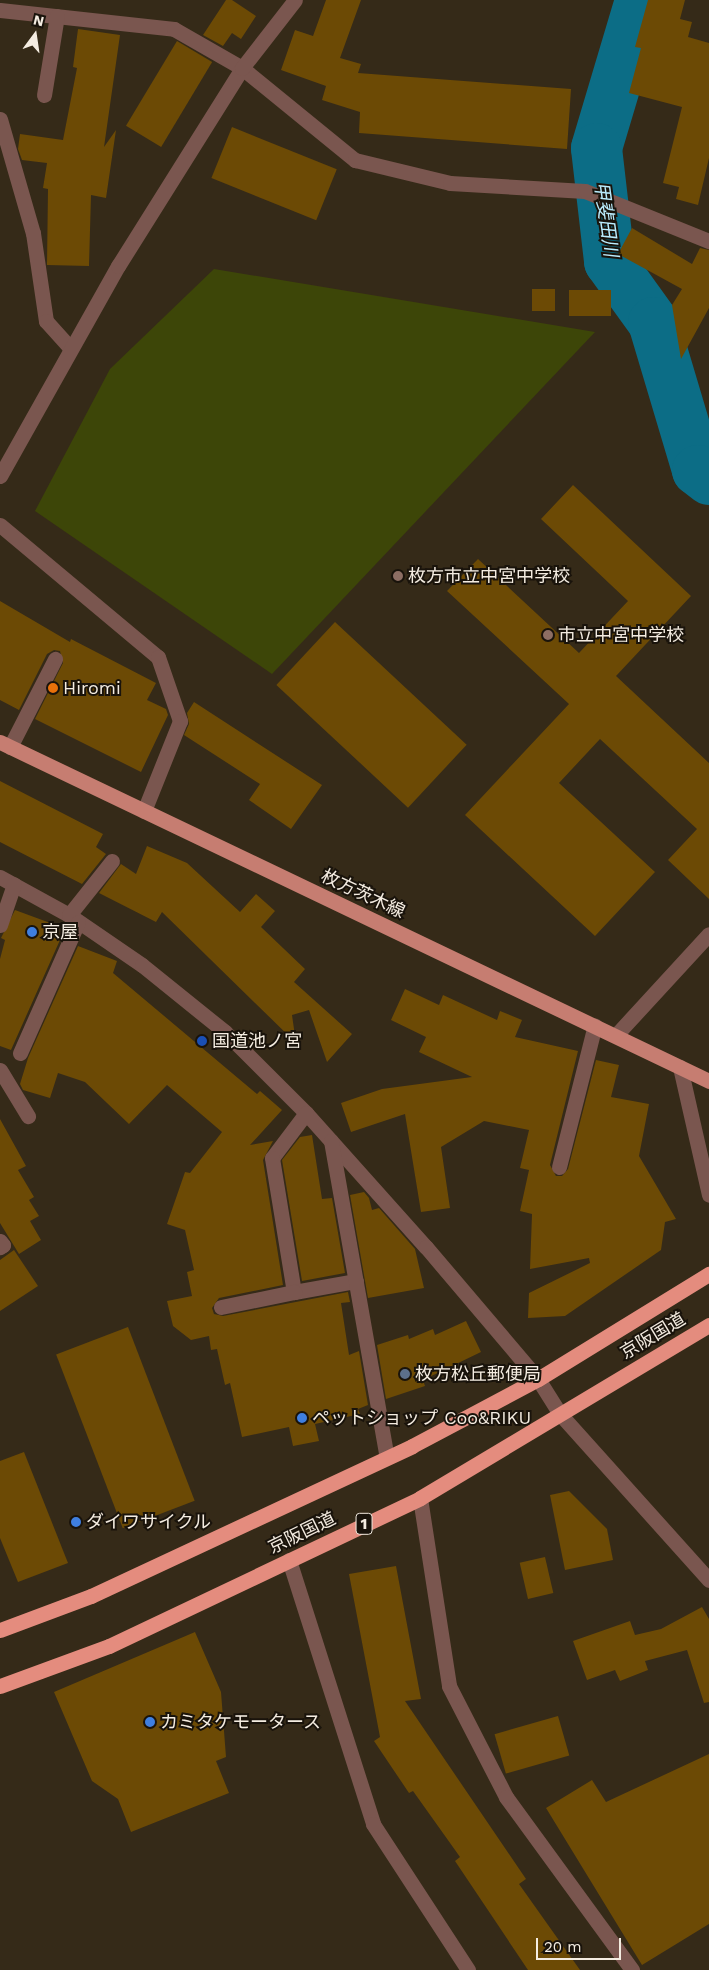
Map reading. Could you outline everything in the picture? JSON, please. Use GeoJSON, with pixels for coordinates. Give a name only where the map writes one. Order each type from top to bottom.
{"type":"FeatureCollection","features":[{"type":"Feature","properties":{"kind":"highway","name":"京阪国道"},"geometry":{"type":"LineString","coordinates":[[0,1630],[92,1596],[387,1457],[538,1378],[709,1274]]}},
{"type":"Feature","properties":{"kind":"highway","name":"京阪国道"},"geometry":{"type":"LineString","coordinates":[[0,1686],[109,1646],[420,1498],[709,1325]]}},
{"type":"Feature","properties":{"kind":"main road","name":"枚方茨木線"},"geometry":{"type":"LineString","coordinates":[[5,744],[709,1081]]}},
{"type":"Feature","properties":{"kind":"street"},"geometry":{"type":"LineString","coordinates":[[0,476],[70,348],[242,68],[294,0]]}},
{"type":"Feature","properties":{"kind":"street"},"geometry":{"type":"LineString","coordinates":[[0,10],[174,29],[242,68],[355,160],[450,183],[586,191],[631,211],[709,241]]}},
{"type":"Feature","properties":{"kind":"street"},"geometry":{"type":"LineString","coordinates":[[44,95],[57,16]]}},
{"type":"Feature","properties":{"kind":"street"},"geometry":{"type":"LineString","coordinates":[[0,119],[33,233],[46,321],[70,348]]}},
{"type":"Feature","properties":{"kind":"street"},"geometry":{"type":"LineString","coordinates":[[0,525],[158,657],[180,721],[144,810]]}},
{"type":"Feature","properties":{"kind":"street"},"geometry":{"type":"LineString","coordinates":[[5,744],[55,659]]}},
{"type":"Feature","properties":{"kind":"street"},"geometry":{"type":"LineString","coordinates":[[20,1053],[73,918],[112,861]]}},
{"type":"Feature","properties":{"kind":"street"},"geometry":{"type":"LineString","coordinates":[[0,877],[73,918],[142,965],[225,1032],[306,1113],[331,1141],[538,1378],[560,1414],[709,1580]]}},
{"type":"Feature","properties":{"kind":"street"},"geometry":{"type":"LineString","coordinates":[[0,925],[14,884]]}},
{"type":"Feature","properties":{"kind":"street"},"geometry":{"type":"LineString","coordinates":[[616,1035],[709,934]]}},
{"type":"Feature","properties":{"kind":"street"},"geometry":{"type":"LineString","coordinates":[[559,1167],[595,1025]]}},
{"type":"Feature","properties":{"kind":"street"},"geometry":{"type":"LineString","coordinates":[[680,1067],[709,1195]]}},
{"type":"Feature","properties":{"kind":"street"},"geometry":{"type":"LineString","coordinates":[[0,1070],[28,1116]]}},
{"type":"Feature","properties":{"kind":"street"},"geometry":{"type":"LineString","coordinates":[[294,1292],[272,1158],[306,1113]]}},
{"type":"Feature","properties":{"kind":"street"},"geometry":{"type":"LineString","coordinates":[[331,1141],[387,1457]]}},
{"type":"Feature","properties":{"kind":"street"},"geometry":{"type":"LineString","coordinates":[[0,1241],[3,1245],[0,1247]]}},
{"type":"Feature","properties":{"kind":"street"},"geometry":{"type":"LineString","coordinates":[[221,1307],[356,1281]]}},
{"type":"Feature","properties":{"kind":"street"},"geometry":{"type":"LineString","coordinates":[[420,1498],[449,1686],[506,1796],[632,1970]]}},
{"type":"Feature","properties":{"kind":"street"},"geometry":{"type":"LineString","coordinates":[[289,1560],[373,1824],[468,1970]]}},
{"type":"Feature","properties":{"kind":"green space"},"geometry":{"type":"Polygon","coordinates":[[[214,269],[595,332],[272,674],[35,511],[110,369],[214,269]]]}},
{"type":"Feature","properties":{"kind":"building"},"geometry":{"type":"Polygon","coordinates":[[[226,0],[232,0],[256,16],[241,39],[232,33],[223,46],[203,35],[226,0]]]}},
{"type":"Feature","properties":{"kind":"building"},"geometry":{"type":"Polygon","coordinates":[[[326,0],[361,0],[340,58],[361,64],[358,73],[571,89],[567,149],[359,133],[360,112],[322,100],[326,86],[281,70],[295,30],[313,36],[326,0]]]}},
{"type":"Feature","properties":{"kind":"building"},"geometry":{"type":"Polygon","coordinates":[[[648,0],[685,0],[680,19],[692,22],[688,37],[709,43],[709,158],[698,205],[676,199],[679,187],[663,183],[682,107],[629,93],[641,48],[635,47],[648,0]]]}},
{"type":"Feature","properties":{"kind":"building"},"geometry":{"type":"Polygon","coordinates":[[[78,29],[120,35],[104,147],[116,130],[106,198],[91,195],[89,266],[47,265],[48,189],[43,188],[47,163],[22,160],[18,149],[20,134],[63,140],[77,68],[73,67],[78,29]]]}},
{"type":"Feature","properties":{"kind":"building"},"geometry":{"type":"Polygon","coordinates":[[[177,41],[212,62],[161,147],[126,126],[177,41]]]}},
{"type":"Feature","properties":{"kind":"building"},"geometry":{"type":"Polygon","coordinates":[[[232,127],[337,169],[316,220],[211,178],[232,127]]]}},
{"type":"Feature","properties":{"kind":"building"},"geometry":{"type":"Polygon","coordinates":[[[632,228],[692,264],[700,248],[709,250],[709,308],[681,359],[672,305],[682,289],[618,254],[632,228]]]}},
{"type":"Feature","properties":{"kind":"building"},"geometry":{"type":"Polygon","coordinates":[[[532,289],[555,289],[555,311],[532,311],[532,289]]]}},
{"type":"Feature","properties":{"kind":"building"},"geometry":{"type":"Polygon","coordinates":[[[569,290],[611,290],[611,316],[569,316],[569,290]]]}},
{"type":"Feature","properties":{"kind":"building"},"geometry":{"type":"Polygon","coordinates":[[[573,485],[691,596],[616,676],[709,763],[709,899],[668,860],[697,829],[600,739],[559,783],[655,872],[595,936],[465,815],[569,704],[447,591],[478,559],[579,653],[628,601],[541,519],[573,485]]]}},
{"type":"Feature","properties":{"kind":"building"},"geometry":{"type":"Polygon","coordinates":[[[0,601],[70,642],[71,639],[156,683],[147,700],[166,709],[168,715],[141,772],[35,719],[63,663],[60,651],[54,650],[47,654],[19,710],[0,700],[0,601]]]}},
{"type":"Feature","properties":{"kind":"building"},"geometry":{"type":"Polygon","coordinates":[[[335,622],[467,745],[408,808],[276,685],[335,622]]]}},
{"type":"Feature","properties":{"kind":"building"},"geometry":{"type":"Polygon","coordinates":[[[194,702],[322,785],[291,829],[249,800],[260,784],[184,735],[189,724],[187,713],[194,702]]]}},
{"type":"Feature","properties":{"kind":"building"},"geometry":{"type":"Polygon","coordinates":[[[0,781],[103,834],[96,847],[106,854],[82,884],[0,842],[0,781]]]}},
{"type":"Feature","properties":{"kind":"building"},"geometry":{"type":"Polygon","coordinates":[[[147,846],[187,863],[240,912],[256,894],[275,911],[261,927],[305,969],[294,982],[352,1034],[327,1062],[309,1010],[292,1015],[296,1043],[162,912],[156,922],[99,893],[121,864],[136,874],[147,846]]]}},
{"type":"Feature","properties":{"kind":"building"},"geometry":{"type":"Polygon","coordinates":[[[15,910],[53,924],[49,936],[60,940],[11,1050],[0,1046],[0,959],[5,940],[1,938],[15,910]]]}},
{"type":"Feature","properties":{"kind":"building"},"geometry":{"type":"Polygon","coordinates":[[[78,946],[117,961],[113,973],[257,1094],[260,1091],[282,1110],[250,1145],[273,1141],[263,1160],[283,1285],[219,1298],[212,1308],[214,1314],[223,1316],[348,1292],[350,1302],[341,1303],[349,1355],[359,1351],[368,1405],[358,1409],[360,1414],[315,1424],[319,1441],[293,1446],[289,1427],[242,1437],[230,1383],[225,1385],[217,1349],[211,1350],[209,1336],[191,1340],[173,1326],[167,1301],[192,1296],[187,1272],[194,1270],[185,1230],[167,1224],[185,1172],[190,1173],[222,1132],[167,1085],[129,1124],[85,1082],[58,1073],[50,1098],[23,1090],[20,1084],[28,1058],[78,946]]]}},
{"type":"Feature","properties":{"kind":"building"},"geometry":{"type":"Polygon","coordinates":[[[405,989],[439,1005],[443,995],[497,1020],[500,1011],[522,1020],[515,1037],[578,1051],[550,1165],[556,1176],[562,1176],[568,1169],[596,1060],[619,1065],[611,1097],[649,1104],[639,1156],[676,1219],[665,1222],[661,1250],[565,1316],[528,1318],[529,1293],[590,1263],[589,1258],[530,1269],[532,1214],[520,1211],[529,1170],[520,1168],[529,1130],[484,1121],[441,1147],[450,1208],[421,1212],[405,1114],[351,1132],[341,1103],[382,1089],[472,1077],[419,1052],[426,1037],[391,1020],[405,989]]]}},
{"type":"Feature","properties":{"kind":"building"},"geometry":{"type":"Polygon","coordinates":[[[0,1119],[26,1166],[18,1170],[34,1197],[29,1200],[39,1216],[30,1221],[41,1240],[19,1254],[0,1223],[0,1119]]]}},
{"type":"Feature","properties":{"kind":"building"},"geometry":{"type":"Polygon","coordinates":[[[312,1135],[322,1199],[332,1198],[345,1273],[302,1281],[282,1160],[300,1137],[312,1135]]]}},
{"type":"Feature","properties":{"kind":"building"},"geometry":{"type":"Polygon","coordinates":[[[364,1192],[369,1198],[372,1210],[379,1208],[415,1249],[424,1288],[368,1298],[350,1195],[364,1192]]]}},
{"type":"Feature","properties":{"kind":"building"},"geometry":{"type":"Polygon","coordinates":[[[14,1250],[38,1286],[0,1311],[0,1260],[14,1250]]]}},
{"type":"Feature","properties":{"kind":"building"},"geometry":{"type":"Polygon","coordinates":[[[466,1321],[481,1352],[423,1380],[425,1386],[386,1399],[377,1345],[408,1335],[409,1339],[433,1329],[435,1335],[466,1321]]]}},
{"type":"Feature","properties":{"kind":"building"},"geometry":{"type":"Polygon","coordinates":[[[128,1327],[195,1501],[123,1528],[56,1355],[128,1327]]]}},
{"type":"Feature","properties":{"kind":"building"},"geometry":{"type":"Polygon","coordinates":[[[24,1452],[68,1563],[18,1582],[0,1538],[0,1461],[24,1452]]]}},
{"type":"Feature","properties":{"kind":"building"},"geometry":{"type":"Polygon","coordinates":[[[569,1491],[607,1529],[613,1560],[565,1570],[550,1495],[569,1491]]]}},
{"type":"Feature","properties":{"kind":"building"},"geometry":{"type":"Polygon","coordinates":[[[545,1557],[553,1593],[528,1599],[520,1563],[545,1557]]]}},
{"type":"Feature","properties":{"kind":"building"},"geometry":{"type":"Polygon","coordinates":[[[396,1566],[421,1699],[405,1701],[526,1879],[519,1884],[580,1970],[528,1970],[455,1861],[460,1857],[413,1791],[409,1793],[374,1741],[380,1737],[349,1574],[396,1566]]]}},
{"type":"Feature","properties":{"kind":"building"},"geometry":{"type":"Polygon","coordinates":[[[702,1607],[709,1619],[709,1702],[704,1703],[687,1650],[645,1661],[648,1670],[620,1681],[615,1670],[587,1680],[573,1641],[630,1621],[635,1635],[661,1629],[702,1607]]]}},
{"type":"Feature","properties":{"kind":"building"},"geometry":{"type":"Polygon","coordinates":[[[195,1632],[221,1692],[226,1757],[216,1761],[229,1793],[131,1832],[118,1799],[92,1781],[54,1692],[195,1632]]]}},
{"type":"Feature","properties":{"kind":"building"},"geometry":{"type":"Polygon","coordinates":[[[558,1716],[569,1755],[506,1774],[495,1734],[558,1716]]]}},
{"type":"Feature","properties":{"kind":"building"},"geometry":{"type":"Polygon","coordinates":[[[709,1754],[709,1924],[642,1965],[546,1808],[592,1780],[606,1802],[709,1754]]]}},
{"type":"Feature","properties":{"kind":"waterway","name":"甲斐田川"},"geometry":{"type":"LineString","coordinates":[[640,0],[596,148],[609,261],[653,322],[697,470],[709,479]]}},
{"type":"Feature","properties":{"kind":"place","name":"枚方市立中宮中学校"},"geometry":{"type":"Point","coordinates":[398,576]}},
{"type":"Feature","properties":{"kind":"place","name":"市立中宮中学校"},"geometry":{"type":"Point","coordinates":[548,635]}},
{"type":"Feature","properties":{"kind":"place","name":"Hiromi"},"geometry":{"type":"Point","coordinates":[53,688]}},
{"type":"Feature","properties":{"kind":"place","name":"京屋"},"geometry":{"type":"Point","coordinates":[32,932]}},
{"type":"Feature","properties":{"kind":"place","name":"国道池ノ宮"},"geometry":{"type":"Point","coordinates":[202,1041]}},
{"type":"Feature","properties":{"kind":"place","name":"枚方松丘郵便局"},"geometry":{"type":"Point","coordinates":[405,1374]}},
{"type":"Feature","properties":{"kind":"place","name":"ペットショップ Coo&RIKU"},"geometry":{"type":"Point","coordinates":[302,1418]}},
{"type":"Feature","properties":{"kind":"place","name":"ダイワサイクル"},"geometry":{"type":"Point","coordinates":[76,1522]}},
{"type":"Feature","properties":{"kind":"place","name":"カミタケモータース"},"geometry":{"type":"Point","coordinates":[150,1722]}}]}
